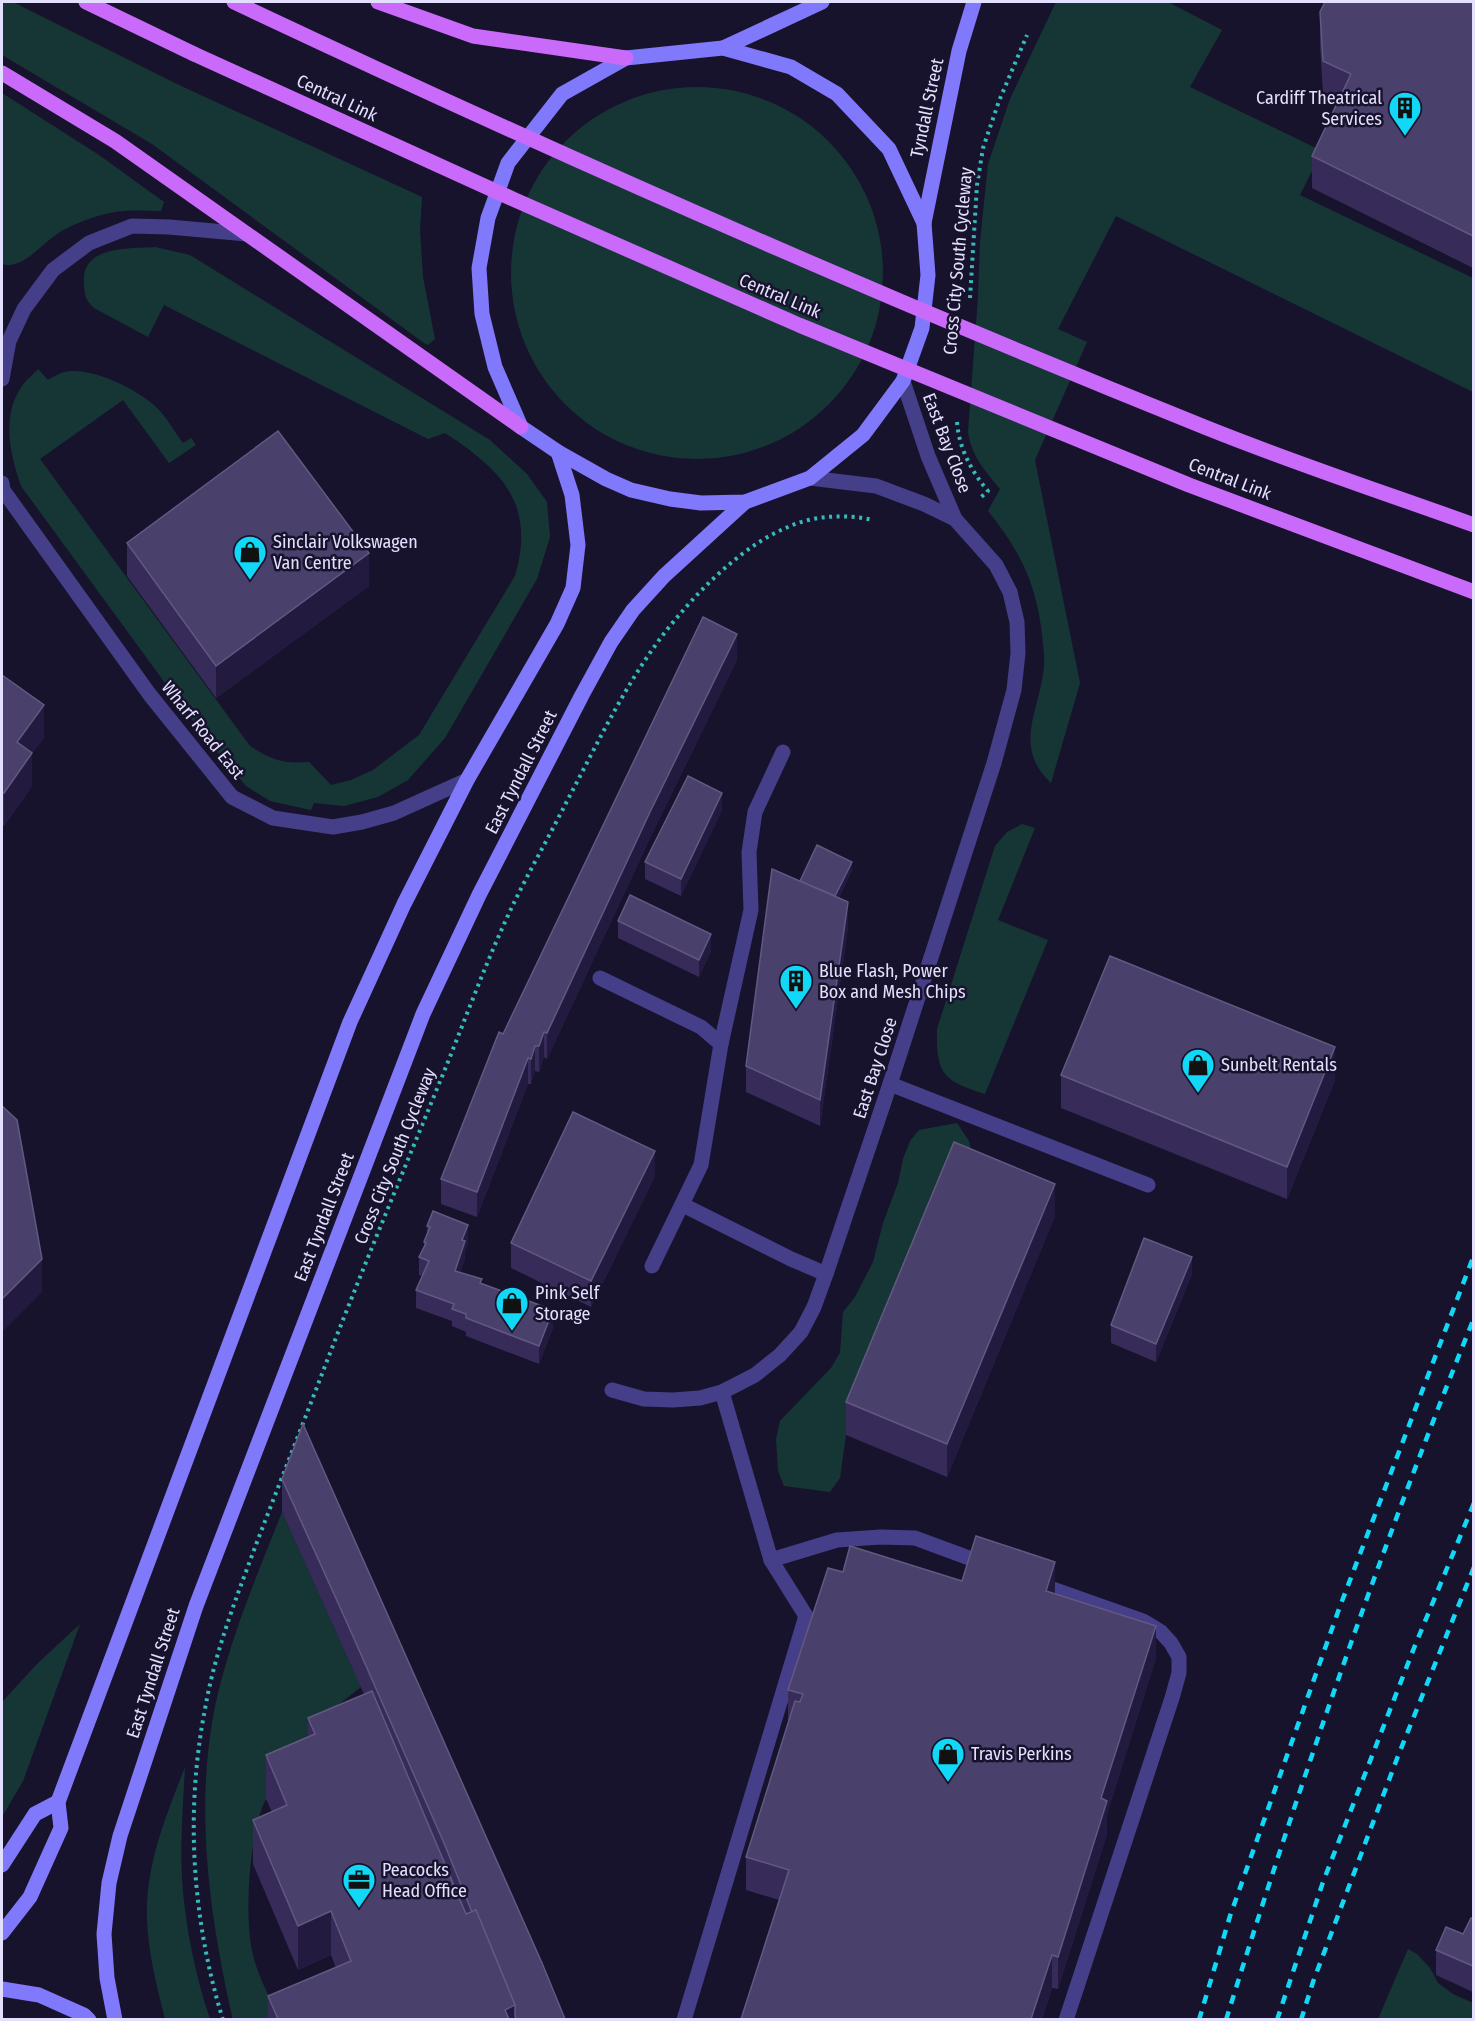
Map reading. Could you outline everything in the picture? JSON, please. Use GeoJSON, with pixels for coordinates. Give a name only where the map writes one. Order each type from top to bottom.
{"type":"FeatureCollection","features":[{"type":"Feature","properties":{"kind":"main road","name":"Central Link"},"geometry":{"type":"LineString","coordinates":[[86,2],[515,201],[799,325],[1189,485],[1473,592]]}},
{"type":"Feature","properties":{"kind":"main road"},"geometry":{"type":"LineString","coordinates":[[234,2],[436,96],[866,286],[1209,429],[1473,525]]}},
{"type":"Feature","properties":{"kind":"main road"},"geometry":{"type":"LineString","coordinates":[[378,2],[473,36],[626,58]]}},
{"type":"Feature","properties":{"kind":"main road"},"geometry":{"type":"LineString","coordinates":[[2,73],[115,141],[521,427]]}},
{"type":"Feature","properties":{"kind":"street"},"geometry":{"type":"LineString","coordinates":[[723,48],[791,68],[837,94],[889,149],[924,223],[928,275],[922,328],[903,381],[864,435],[810,478],[745,502],[701,503],[631,490],[558,452],[521,427],[495,367],[482,314],[479,268],[488,218],[508,163],[562,94],[626,58],[723,48],[822,2]]}},
{"type":"Feature","properties":{"kind":"street","name":"Tyndall Street"},"geometry":{"type":"LineString","coordinates":[[924,223],[958,51],[974,2]]}},
{"type":"Feature","properties":{"kind":"street"},"geometry":{"type":"LineString","coordinates":[[2,379],[9,340],[24,309],[53,270],[89,243],[132,226],[247,234]]}},
{"type":"Feature","properties":{"kind":"street","name":"East Bay Close"},"geometry":{"type":"LineString","coordinates":[[612,1390],[644,1399],[672,1400],[700,1398],[723,1392],[755,1375],[780,1355],[801,1332],[814,1307],[826,1274],[994,763],[1014,690],[1018,653],[1017,622],[1010,592],[996,565],[955,519],[928,456],[903,381]]}},
{"type":"Feature","properties":{"kind":"street"},"geometry":{"type":"LineString","coordinates":[[2,1933],[30,1896],[61,1828],[58,1802],[350,1022],[404,904],[467,780],[557,624],[573,588],[578,545],[572,495],[558,452]]}},
{"type":"Feature","properties":{"kind":"street","name":"East Bay Close"},"geometry":{"type":"LineString","coordinates":[[810,478],[876,486],[955,519]]}},
{"type":"Feature","properties":{"kind":"street","name":"Wharf Road East"},"geometry":{"type":"LineString","coordinates":[[2,483],[3,490],[150,695],[232,796],[273,818],[333,827],[394,813],[467,780]]}},
{"type":"Feature","properties":{"kind":"street","name":"East Tyndall Street"},"geometry":{"type":"LineString","coordinates":[[115,2019],[107,1978],[104,1934],[109,1884],[120,1836],[196,1606],[423,1014],[479,896],[611,642],[633,610],[664,576],[745,502]]}},
{"type":"Feature","properties":{"kind":"street"},"geometry":{"type":"LineString","coordinates":[[652,1266],[701,1165],[721,1044],[751,910],[749,852],[755,812],[783,752]]}},
{"type":"Feature","properties":{"kind":"street"},"geometry":{"type":"LineString","coordinates":[[600,978],[701,1027],[721,1044]]}},
{"type":"Feature","properties":{"kind":"street"},"geometry":{"type":"LineString","coordinates":[[890,1084],[1148,1185]]}},
{"type":"Feature","properties":{"kind":"street"},"geometry":{"type":"LineString","coordinates":[[683,1205],[826,1274]]}},
{"type":"Feature","properties":{"kind":"street"},"geometry":{"type":"LineString","coordinates":[[684,2019],[807,1616],[771,1560],[723,1392]]}},
{"type":"Feature","properties":{"kind":"street"},"geometry":{"type":"LineString","coordinates":[[771,1560],[837,1540],[881,1537],[915,1538],[1004,1571]]}},
{"type":"Feature","properties":{"kind":"street"},"geometry":{"type":"LineString","coordinates":[[1027,1579],[1143,1621],[1161,1632],[1179,1657],[1179,1673],[1172,1698],[1066,2019]]}},
{"type":"Feature","properties":{"kind":"street"},"geometry":{"type":"LineString","coordinates":[[2,1865],[35,1814],[58,1802]]}},
{"type":"Feature","properties":{"kind":"street"},"geometry":{"type":"LineString","coordinates":[[2,1989],[39,1995],[89,2019]]}},
{"type":"Feature","properties":{"kind":"path","name":"Cross City South Cycleway"},"geometry":{"type":"LineString","coordinates":[[970,301],[976,185],[982,148],[1027,35]]}},
{"type":"Feature","properties":{"kind":"path"},"geometry":{"type":"LineString","coordinates":[[957,420],[958,436],[969,465],[988,490]]}},
{"type":"Feature","properties":{"kind":"path","name":"Cross City South Cycleway"},"geometry":{"type":"LineString","coordinates":[[223,2019],[213,1986],[201,1929],[196,1882],[193,1820],[205,1705],[220,1648],[241,1586],[345,1314],[510,911],[608,723],[648,656],[701,590],[762,541],[790,525],[826,517],[856,517],[874,520]]}},
{"type":"Feature","properties":{"kind":"green space"},"geometry":{"type":"Polygon","coordinates":[[[2,2],[13,2],[179,85],[422,197],[420,230],[423,277],[435,339],[428,345],[424,343],[152,144],[2,55],[2,2]]]}},
{"type":"Feature","properties":{"kind":"green space"},"geometry":{"type":"Polygon","coordinates":[[[1056,2],[1168,2],[1222,30],[1190,87],[1322,151],[1300,195],[1473,278],[1473,392],[1116,216],[1058,329],[1087,342],[1035,460],[1080,683],[1051,783],[1038,768],[1032,752],[1032,720],[1044,670],[1042,631],[1034,594],[1021,560],[988,511],[1000,489],[975,455],[968,432],[980,242],[988,164],[1010,99],[1056,2]]]}},
{"type":"Feature","properties":{"kind":"green space"},"geometry":{"type":"Polygon","coordinates":[[[697,87],[751,95],[785,109],[815,129],[841,155],[861,185],[869,202],[879,237],[883,273],[875,327],[861,361],[841,391],[815,417],[785,437],[768,445],[733,455],[697,459],[643,451],[609,437],[579,417],[553,391],[533,361],[525,344],[515,309],[511,273],[519,219],[533,185],[553,155],[579,129],[609,109],[626,101],[661,91],[697,87]]]}},
{"type":"Feature","properties":{"kind":"green space"},"geometry":{"type":"Polygon","coordinates":[[[2,93],[99,155],[164,202],[161,211],[116,212],[89,219],[57,234],[24,260],[10,265],[2,264],[2,93]]]}},
{"type":"Feature","properties":{"kind":"green space"},"geometry":{"type":"Polygon","coordinates":[[[155,247],[190,255],[490,440],[527,474],[547,502],[550,537],[537,579],[445,738],[408,780],[378,797],[344,806],[314,803],[311,810],[270,801],[246,786],[206,739],[21,486],[10,435],[11,410],[15,398],[38,369],[48,380],[65,372],[87,372],[112,380],[147,399],[159,410],[183,443],[191,438],[196,445],[169,463],[123,400],[40,459],[250,746],[278,760],[309,762],[331,785],[351,780],[373,770],[419,735],[515,576],[520,551],[521,528],[517,509],[509,491],[498,476],[483,461],[445,433],[428,439],[164,305],[148,337],[91,305],[84,291],[85,271],[90,262],[99,255],[121,249],[155,247]]]}},
{"type":"Feature","properties":{"kind":"green space"},"geometry":{"type":"Polygon","coordinates":[[[1022,824],[1035,828],[998,920],[1048,940],[985,1094],[960,1085],[945,1074],[938,1056],[937,1029],[995,846],[1007,832],[1022,824]]]}},
{"type":"Feature","properties":{"kind":"green space"},"geometry":{"type":"Polygon","coordinates":[[[957,1123],[969,1141],[973,1156],[846,1435],[840,1478],[830,1492],[784,1486],[778,1471],[776,1439],[780,1421],[831,1368],[840,1353],[843,1312],[855,1297],[873,1262],[883,1223],[910,1141],[919,1130],[957,1123]]]}},
{"type":"Feature","properties":{"kind":"green space"},"geometry":{"type":"Polygon","coordinates":[[[282,1512],[361,1687],[338,1705],[266,1799],[260,1813],[252,1854],[248,1901],[249,1924],[256,1967],[279,2019],[233,2020],[210,1888],[205,1799],[208,1755],[214,1711],[231,1647],[282,1512]]]}},
{"type":"Feature","properties":{"kind":"green space"},"geometry":{"type":"Polygon","coordinates":[[[80,1624],[23,1781],[2,1817],[2,1702],[37,1664],[80,1624]]]}},
{"type":"Feature","properties":{"kind":"green space"},"geometry":{"type":"Polygon","coordinates":[[[185,1767],[181,1851],[183,1896],[195,1967],[210,2019],[165,2019],[149,1944],[147,1899],[149,1880],[158,1841],[185,1767]]]}},
{"type":"Feature","properties":{"kind":"green space"},"geometry":{"type":"Polygon","coordinates":[[[1408,1949],[1417,1954],[1430,1968],[1438,1983],[1453,1994],[1473,2003],[1473,2019],[1378,2019],[1408,1949]]]}},
{"type":"Feature","properties":{"kind":"building","name":"Cardiff Theatrical Services"},"geometry":{"type":"Polygon","coordinates":[[[1325,2],[1473,2],[1473,236],[1312,156],[1351,74],[1323,61],[1320,12],[1325,2]]]}},
{"type":"Feature","properties":{"kind":"building"},"geometry":{"type":"Polygon","coordinates":[[[278,431],[369,553],[216,666],[127,543],[278,431]]]}},
{"type":"Feature","properties":{"kind":"building"},"geometry":{"type":"Polygon","coordinates":[[[703,617],[737,634],[650,812],[547,1033],[544,1032],[539,1046],[535,1046],[531,1059],[528,1058],[477,1192],[441,1179],[499,1032],[503,1034],[703,617]]]}},
{"type":"Feature","properties":{"kind":"building"},"geometry":{"type":"Polygon","coordinates":[[[2,675],[44,705],[17,742],[32,753],[4,793],[2,792],[2,675]]]}},
{"type":"Feature","properties":{"kind":"building"},"geometry":{"type":"Polygon","coordinates":[[[688,776],[722,793],[681,879],[645,862],[688,776]]]}},
{"type":"Feature","properties":{"kind":"building"},"geometry":{"type":"Polygon","coordinates":[[[817,845],[852,862],[835,896],[800,881],[817,845]]]}},
{"type":"Feature","properties":{"kind":"building","name":"Blue Flash, Power Box and Mesh Chips"},"geometry":{"type":"Polygon","coordinates":[[[772,869],[848,902],[820,1100],[746,1066],[772,869]]]}},
{"type":"Feature","properties":{"kind":"building"},"geometry":{"type":"Polygon","coordinates":[[[630,895],[711,934],[699,960],[618,921],[630,895]]]}},
{"type":"Feature","properties":{"kind":"building","name":"Sunbelt Rentals"},"geometry":{"type":"Polygon","coordinates":[[[1110,956],[1335,1047],[1287,1167],[1061,1075],[1110,956]]]}},
{"type":"Feature","properties":{"kind":"building"},"geometry":{"type":"Polygon","coordinates":[[[2,1106],[17,1120],[42,1259],[2,1299],[2,1106]]]}},
{"type":"Feature","properties":{"kind":"building"},"geometry":{"type":"Polygon","coordinates":[[[573,1112],[655,1151],[591,1281],[511,1243],[573,1112]]]}},
{"type":"Feature","properties":{"kind":"building"},"geometry":{"type":"Polygon","coordinates":[[[954,1142],[1055,1184],[947,1444],[846,1402],[954,1142]]]}},
{"type":"Feature","properties":{"kind":"building"},"geometry":{"type":"Polygon","coordinates":[[[433,1211],[468,1225],[455,1271],[482,1279],[480,1283],[553,1310],[539,1346],[466,1318],[466,1314],[452,1309],[454,1304],[416,1290],[429,1261],[419,1257],[426,1243],[424,1242],[430,1227],[427,1226],[433,1211]]]}},
{"type":"Feature","properties":{"kind":"building"},"geometry":{"type":"Polygon","coordinates":[[[1144,1238],[1192,1257],[1156,1344],[1111,1325],[1144,1238]]]}},
{"type":"Feature","properties":{"kind":"building"},"geometry":{"type":"Polygon","coordinates":[[[303,1424],[565,2019],[516,2019],[515,2005],[476,1910],[472,1912],[444,1843],[282,1479],[303,1424]]]}},
{"type":"Feature","properties":{"kind":"building","name":"Travis Perkins"},"geometry":{"type":"Polygon","coordinates":[[[976,1536],[1055,1562],[1046,1591],[1156,1626],[1101,1798],[1107,1801],[1058,1957],[1052,1955],[1031,2019],[741,2019],[789,1870],[746,1857],[795,1701],[800,1702],[803,1694],[788,1690],[828,1568],[843,1572],[850,1546],[962,1581],[976,1536]]]}},
{"type":"Feature","properties":{"kind":"building","name":"Peacocks Head Office"},"geometry":{"type":"Polygon","coordinates":[[[372,1691],[466,1914],[476,1910],[515,2005],[505,2010],[509,2019],[278,2019],[268,1996],[351,1961],[331,1911],[298,1926],[253,1820],[287,1805],[266,1755],[315,1734],[308,1718],[372,1691]]]}},
{"type":"Feature","properties":{"kind":"building"},"geometry":{"type":"Polygon","coordinates":[[[1471,1918],[1473,1919],[1473,1966],[1436,1950],[1446,1927],[1463,1934],[1471,1918]]]}},
{"type":"Feature","properties":{"kind":"railway"},"geometry":{"type":"LineString","coordinates":[[1199,2020],[1230,1916],[1339,1609],[1474,1255]]}},
{"type":"Feature","properties":{"kind":"railway"},"geometry":{"type":"LineString","coordinates":[[1226,2020],[1312,1754],[1374,1578],[1474,1318]]}},
{"type":"Feature","properties":{"kind":"railway"},"geometry":{"type":"LineString","coordinates":[[1277,2020],[1323,1882],[1414,1648],[1474,1503]]}},
{"type":"Feature","properties":{"kind":"railway"},"geometry":{"type":"LineString","coordinates":[[1301,2020],[1313,1982],[1398,1756],[1474,1567]]}},
{"type":"Feature","properties":{"kind":"place","name":"Cardiff Theatrical Services"},"geometry":{"type":"Point","coordinates":[1405,137]}},
{"type":"Feature","properties":{"kind":"place","name":"Sinclair Volkswagen Van Centre"},"geometry":{"type":"Point","coordinates":[250,581]}},
{"type":"Feature","properties":{"kind":"place","name":"Blue Flash, Power Box and Mesh Chips"},"geometry":{"type":"Point","coordinates":[796,1010]}},
{"type":"Feature","properties":{"kind":"place","name":"Sunbelt Rentals"},"geometry":{"type":"Point","coordinates":[1198,1094]}},
{"type":"Feature","properties":{"kind":"place","name":"Pink Self Storage"},"geometry":{"type":"Point","coordinates":[512,1332]}},
{"type":"Feature","properties":{"kind":"place","name":"Travis Perkins"},"geometry":{"type":"Point","coordinates":[948,1783]}},
{"type":"Feature","properties":{"kind":"place","name":"Peacocks Head Office"},"geometry":{"type":"Point","coordinates":[359,1909]}}]}
